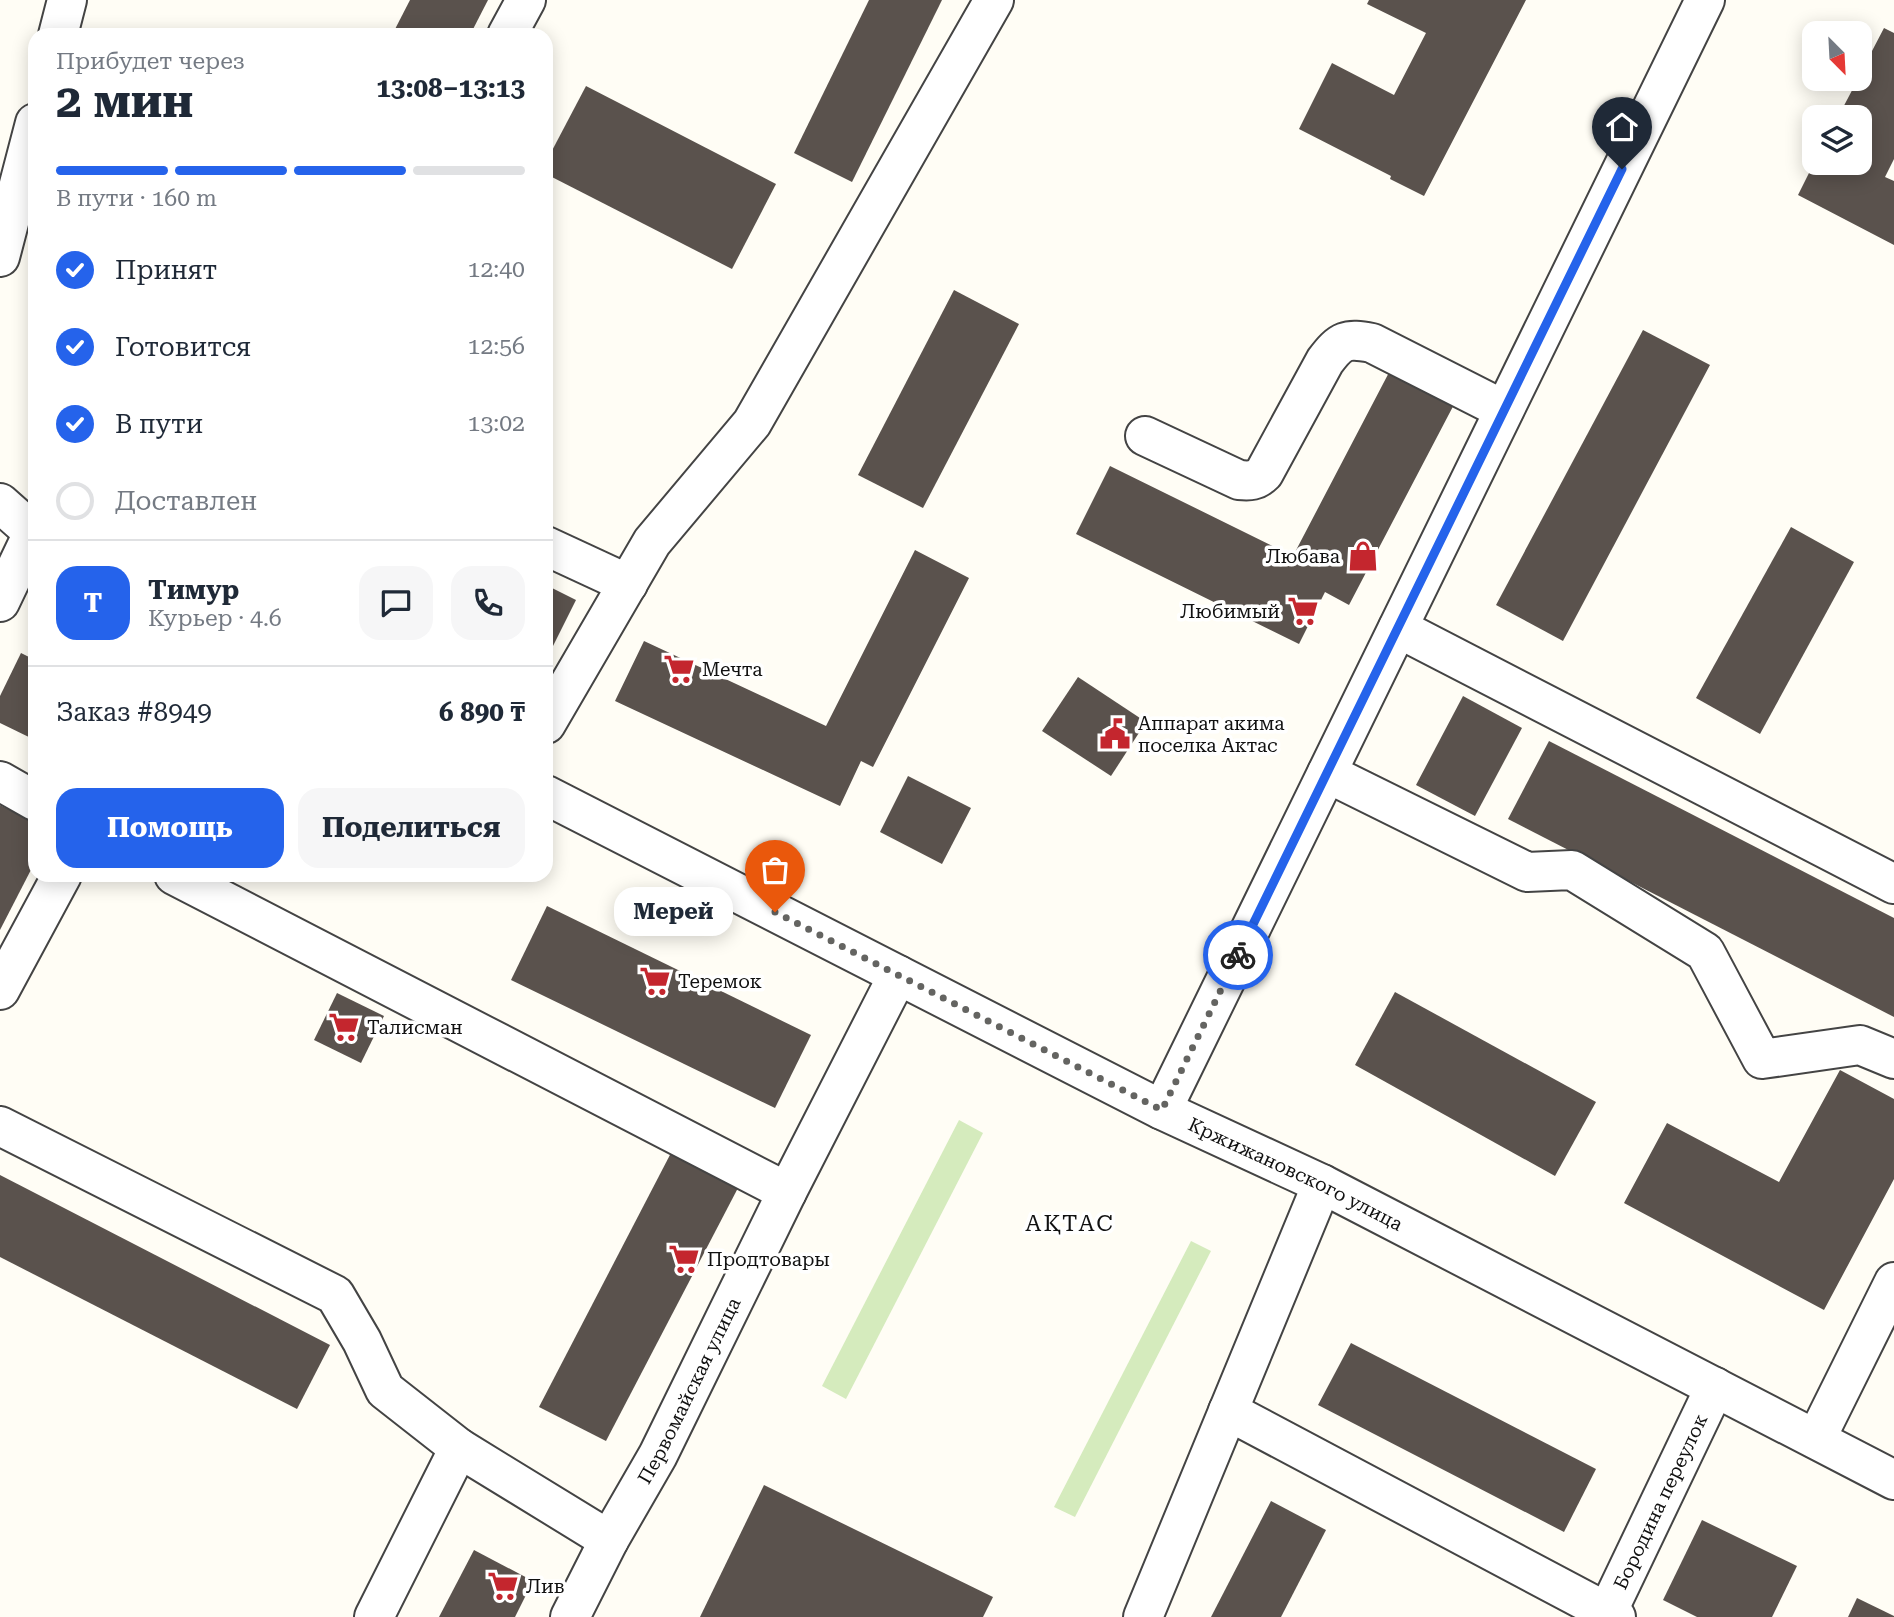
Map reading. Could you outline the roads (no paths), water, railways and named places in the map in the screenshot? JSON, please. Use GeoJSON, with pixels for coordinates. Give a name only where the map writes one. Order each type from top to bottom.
{"type":"FeatureCollection","features":[{"type":"Feature","properties":{"kind":"street"},"geometry":{"type":"LineString","coordinates":[[60,28],[67,0]]}},
{"type":"Feature","properties":{"kind":"street"},"geometry":{"type":"LineString","coordinates":[[511,28],[526,0]]}},
{"type":"Feature","properties":{"kind":"street"},"geometry":{"type":"LineString","coordinates":[[553,712],[652,542],[752,423],[994,0]]}},
{"type":"Feature","properties":{"kind":"street"},"geometry":{"type":"LineString","coordinates":[[1162,1110],[1705,0]]}},
{"type":"Feature","properties":{"kind":"street"},"geometry":{"type":"LineString","coordinates":[[0,257],[28,150]]}},
{"type":"Feature","properties":{"kind":"street"},"geometry":{"type":"LineString","coordinates":[[1145,436],[1240,480],[1258,479],[1264,473],[1325,361],[1338,344],[1352,339],[1372,342],[1504,410]]}},
{"type":"Feature","properties":{"kind":"street"},"geometry":{"type":"LineString","coordinates":[[0,503],[28,529]]}},
{"type":"Feature","properties":{"kind":"street"},"geometry":{"type":"LineString","coordinates":[[0,602],[28,546]]}},
{"type":"Feature","properties":{"kind":"street"},"geometry":{"type":"LineString","coordinates":[[553,549],[628,584]]}},
{"type":"Feature","properties":{"kind":"street"},"geometry":{"type":"LineString","coordinates":[[1398,628],[1894,884]]}},
{"type":"Feature","properties":{"kind":"street"},"geometry":{"type":"LineString","coordinates":[[1327,773],[1527,872],[1572,870],[1705,952],[1762,1059],[1860,1045],[1894,1059]]}},
{"type":"Feature","properties":{"kind":"street"},"geometry":{"type":"LineString","coordinates":[[0,781],[28,797]]}},
{"type":"Feature","properties":{"kind":"street","name":"Кржижановского улица"},"geometry":{"type":"LineString","coordinates":[[553,799],[1162,1110],[1322,1184],[1894,1480]]}},
{"type":"Feature","properties":{"kind":"street"},"geometry":{"type":"LineString","coordinates":[[0,990],[58,882]]}},
{"type":"Feature","properties":{"kind":"street"},"geometry":{"type":"LineString","coordinates":[[188,882],[787,1192]]}},
{"type":"Feature","properties":{"kind":"street","name":"Первомайская улица"},"geometry":{"type":"LineString","coordinates":[[570,1617],[609,1540],[658,1455],[787,1192],[898,975]]}},
{"type":"Feature","properties":{"kind":"street"},"geometry":{"type":"LineString","coordinates":[[0,1126],[335,1295],[362,1341],[385,1390],[459,1448],[609,1540]]}},
{"type":"Feature","properties":{"kind":"street"},"geometry":{"type":"LineString","coordinates":[[1143,1617],[1322,1184]]}},
{"type":"Feature","properties":{"kind":"street"},"geometry":{"type":"LineString","coordinates":[[1815,1439],[1894,1282]]}},
{"type":"Feature","properties":{"kind":"street","name":"Бородина переулок"},"geometry":{"type":"LineString","coordinates":[[1610,1615],[1715,1387]]}},
{"type":"Feature","properties":{"kind":"street"},"geometry":{"type":"LineString","coordinates":[[1228,1411],[1610,1615]]}},
{"type":"Feature","properties":{"kind":"street"},"geometry":{"type":"LineString","coordinates":[[374,1617],[459,1448]]}},
{"type":"Feature","properties":{"kind":"place","name":"Любава"},"geometry":{"type":"Point","coordinates":[1363,556]}},
{"type":"Feature","properties":{"kind":"place","name":"Любимый"},"geometry":{"type":"Point","coordinates":[1303,611]}},
{"type":"Feature","properties":{"kind":"place","name":"Мечта"},"geometry":{"type":"Point","coordinates":[679,669]}},
{"type":"Feature","properties":{"kind":"place","name":"Аппарат акима поселка Актас"},"geometry":{"type":"Point","coordinates":[1115,734]}},
{"type":"Feature","properties":{"kind":"place","name":"Мерей"},"geometry":{"type":"Point","coordinates":[775,912]}},
{"type":"Feature","properties":{"kind":"place","name":"Теремок"},"geometry":{"type":"Point","coordinates":[655,981]}},
{"type":"Feature","properties":{"kind":"place","name":"Талисман"},"geometry":{"type":"Point","coordinates":[344,1027]}},
{"type":"Feature","properties":{"kind":"place","name":"Продтовары"},"geometry":{"type":"Point","coordinates":[684,1259]}},
{"type":"Feature","properties":{"kind":"place","name":"Лив"},"geometry":{"type":"Point","coordinates":[503,1586]}},
{"type":"Feature","properties":{"kind":"district","name":"АҚТАС"},"geometry":{"type":"Point","coordinates":[1070,1223]}}]}
